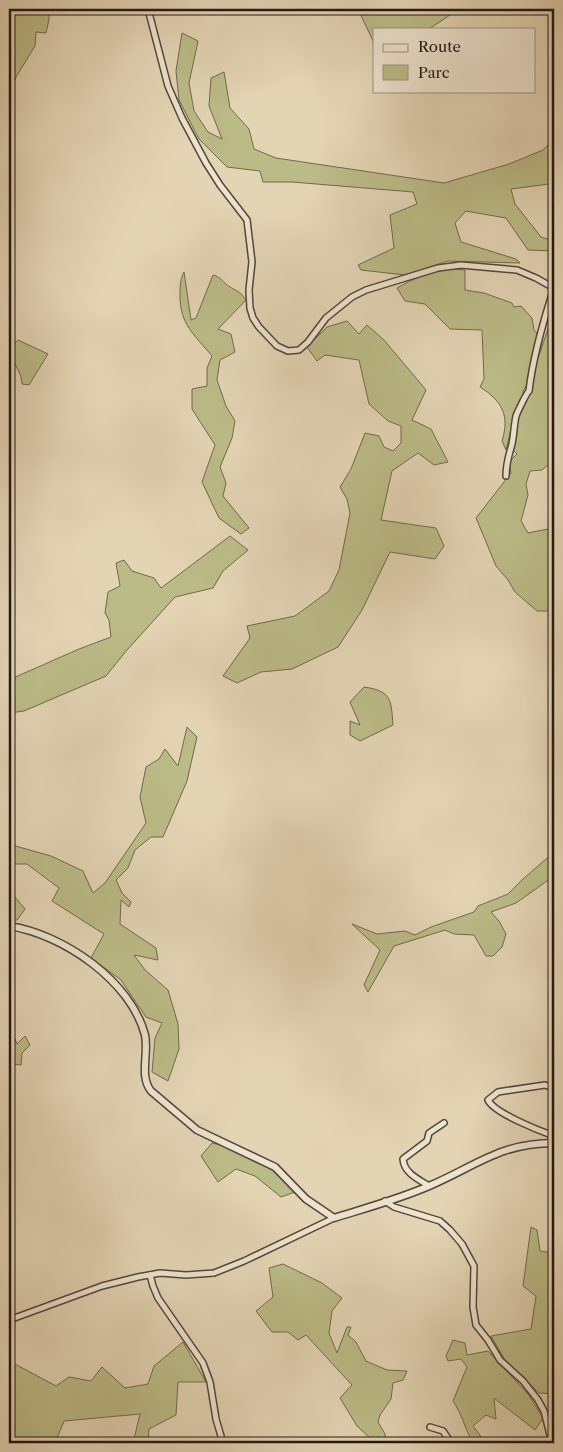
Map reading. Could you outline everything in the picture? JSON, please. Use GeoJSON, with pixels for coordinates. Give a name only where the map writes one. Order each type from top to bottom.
{"type":"FeatureCollection","features":[{"type":"Feature","properties":{"kind":"street"},"geometry":{"type":"LineString","coordinates":[[148,9],[168,86],[182,118],[220,185],[247,220],[252,262],[250,308],[253,318],[259,327],[277,346],[288,351],[298,350],[308,342],[326,318],[352,297],[366,290],[438,268],[461,265],[517,270],[554,288],[533,362],[529,391],[525,394],[523,404],[517,413],[511,448],[506,460],[506,476]]}},
{"type":"Feature","properties":{"kind":"street"},"geometry":{"type":"LineString","coordinates":[[9,926],[53,939],[105,974],[128,999],[141,1025],[146,1044],[146,1083],[151,1091],[198,1130],[275,1167],[306,1199],[334,1218]]}},
{"type":"Feature","properties":{"kind":"street"},"geometry":{"type":"LineString","coordinates":[[554,1088],[545,1085],[498,1092],[488,1100],[493,1106],[523,1124],[554,1136]]}},
{"type":"Feature","properties":{"kind":"street"},"geometry":{"type":"LineString","coordinates":[[428,1186],[409,1173],[403,1159],[427,1141],[428,1133],[444,1122]]}},
{"type":"Feature","properties":{"kind":"street"},"geometry":{"type":"LineString","coordinates":[[9,1320],[102,1286],[160,1273],[194,1275],[214,1273],[244,1261],[334,1218],[428,1186],[507,1149],[524,1145],[554,1143]]}},
{"type":"Feature","properties":{"kind":"street"},"geometry":{"type":"LineString","coordinates":[[385,1201],[394,1207],[440,1221],[462,1244],[474,1266],[472,1307],[476,1325],[500,1360],[523,1381],[538,1400],[544,1411],[552,1443]]}},
{"type":"Feature","properties":{"kind":"street"},"geometry":{"type":"LineString","coordinates":[[150,1275],[155,1292],[203,1363],[210,1382],[216,1419],[223,1443]]}},
{"type":"Feature","properties":{"kind":"street"},"geometry":{"type":"LineString","coordinates":[[430,1427],[443,1431],[451,1443]]}},
{"type":"Feature","properties":{"kind":"green space"},"geometry":{"type":"Polygon","coordinates":[[[9,9],[49,9],[49,19],[46,33],[36,32],[35,46],[16,77],[9,97],[9,9]]]}},
{"type":"Feature","properties":{"kind":"green space"},"geometry":{"type":"Polygon","coordinates":[[[358,9],[459,9],[430,28],[373,28],[373,41],[358,9]]]}},
{"type":"Feature","properties":{"kind":"green space"},"geometry":{"type":"Polygon","coordinates":[[[182,33],[198,41],[189,83],[194,111],[208,132],[222,139],[209,106],[211,78],[224,72],[230,108],[249,129],[254,149],[276,158],[444,183],[509,164],[543,150],[554,139],[554,178],[549,184],[511,189],[515,204],[541,237],[554,241],[554,251],[528,250],[506,218],[466,211],[455,223],[461,242],[516,259],[520,263],[448,261],[405,275],[361,270],[358,265],[394,248],[390,215],[417,204],[413,192],[292,182],[263,182],[260,171],[227,167],[199,139],[179,100],[176,71],[182,33]]]}},
{"type":"Feature","properties":{"kind":"green space"},"geometry":{"type":"Polygon","coordinates":[[[451,269],[465,270],[465,290],[484,293],[512,303],[514,307],[521,306],[532,318],[534,330],[538,334],[528,383],[523,391],[522,403],[515,413],[506,450],[502,441],[505,424],[502,409],[488,392],[480,387],[484,379],[482,330],[450,329],[425,304],[405,301],[397,288],[423,276],[451,269]]]}},
{"type":"Feature","properties":{"kind":"green space"},"geometry":{"type":"Polygon","coordinates":[[[184,272],[191,320],[196,318],[213,275],[240,293],[246,300],[218,329],[231,334],[235,352],[220,360],[217,380],[226,406],[235,421],[232,438],[220,467],[226,483],[223,496],[249,528],[241,534],[219,518],[202,482],[215,445],[192,409],[192,389],[207,386],[207,368],[212,356],[189,328],[182,314],[180,289],[184,272]]]}},
{"type":"Feature","properties":{"kind":"green space"},"geometry":{"type":"Polygon","coordinates":[[[347,321],[359,334],[367,325],[384,340],[426,390],[412,420],[431,429],[448,462],[434,465],[418,453],[392,471],[381,520],[436,528],[444,546],[435,559],[390,552],[362,610],[338,647],[292,669],[261,672],[237,683],[223,676],[250,638],[247,626],[295,616],[329,591],[339,570],[350,513],[347,499],[340,487],[351,469],[365,433],[379,436],[384,447],[393,451],[401,443],[401,426],[388,421],[369,404],[359,360],[325,355],[317,361],[307,347],[327,327],[347,321]]]}},
{"type":"Feature","properties":{"kind":"green space"},"geometry":{"type":"Polygon","coordinates":[[[550,323],[554,325],[554,469],[549,464],[542,470],[530,471],[526,484],[528,495],[521,521],[528,533],[554,529],[554,611],[537,611],[515,592],[496,566],[476,518],[511,473],[509,462],[517,454],[512,449],[517,429],[518,414],[524,405],[550,323]]]}},
{"type":"Feature","properties":{"kind":"green space"},"geometry":{"type":"Polygon","coordinates":[[[18,340],[48,354],[29,385],[22,384],[21,377],[11,356],[13,346],[18,340]]]}},
{"type":"Feature","properties":{"kind":"green space"},"geometry":{"type":"Polygon","coordinates":[[[230,536],[248,550],[223,571],[213,588],[175,597],[106,676],[24,711],[9,713],[11,679],[111,637],[109,620],[105,613],[108,592],[120,586],[116,563],[124,560],[132,571],[154,578],[161,588],[230,536]]]}},
{"type":"Feature","properties":{"kind":"green space"},"geometry":{"type":"Polygon","coordinates":[[[364,687],[385,694],[392,709],[393,725],[360,741],[350,735],[350,721],[360,725],[350,702],[364,687]]]}},
{"type":"Feature","properties":{"kind":"green space"},"geometry":{"type":"Polygon","coordinates":[[[187,727],[197,737],[187,781],[163,837],[151,837],[135,850],[128,868],[116,880],[122,893],[131,902],[129,907],[121,900],[120,924],[156,948],[158,960],[134,955],[145,970],[168,990],[178,1024],[179,1049],[168,1081],[152,1072],[155,1038],[162,1023],[146,1017],[121,980],[91,958],[104,934],[52,901],[59,888],[27,864],[9,864],[9,846],[12,845],[51,856],[83,871],[93,893],[105,883],[146,823],[140,797],[146,767],[159,759],[165,749],[178,766],[187,727]]]}},
{"type":"Feature","properties":{"kind":"green space"},"geometry":{"type":"Polygon","coordinates":[[[554,852],[554,876],[516,903],[491,912],[499,921],[506,934],[502,947],[493,956],[486,956],[474,935],[454,934],[445,930],[394,946],[368,992],[364,985],[380,950],[352,924],[377,934],[405,931],[415,935],[431,927],[474,912],[478,906],[508,894],[554,852]]]}},
{"type":"Feature","properties":{"kind":"green space"},"geometry":{"type":"Polygon","coordinates":[[[9,894],[15,897],[25,909],[17,920],[9,921],[9,894]]]}},
{"type":"Feature","properties":{"kind":"green space"},"geometry":{"type":"Polygon","coordinates":[[[9,1024],[12,1025],[12,1032],[17,1044],[25,1036],[30,1045],[22,1053],[21,1065],[13,1064],[10,1092],[9,1024]]]}},
{"type":"Feature","properties":{"kind":"green space"},"geometry":{"type":"Polygon","coordinates":[[[212,1143],[230,1147],[277,1173],[295,1192],[281,1197],[255,1176],[236,1169],[218,1182],[201,1156],[212,1143]]]}},
{"type":"Feature","properties":{"kind":"green space"},"geometry":{"type":"Polygon","coordinates":[[[531,1227],[537,1230],[540,1251],[553,1253],[554,1394],[539,1393],[505,1360],[491,1336],[531,1329],[536,1296],[523,1286],[531,1227]]]}},
{"type":"Feature","properties":{"kind":"green space"},"geometry":{"type":"Polygon","coordinates":[[[283,1264],[322,1283],[342,1298],[332,1311],[329,1333],[337,1353],[347,1327],[351,1327],[348,1335],[356,1342],[366,1361],[387,1370],[407,1371],[403,1380],[393,1383],[391,1399],[380,1415],[378,1422],[385,1434],[386,1443],[365,1443],[370,1438],[357,1426],[340,1398],[352,1385],[306,1335],[298,1340],[288,1332],[272,1332],[256,1311],[273,1297],[269,1268],[283,1264]]]}},
{"type":"Feature","properties":{"kind":"green space"},"geometry":{"type":"Polygon","coordinates":[[[453,1340],[465,1343],[467,1355],[488,1351],[528,1394],[543,1418],[535,1430],[494,1398],[496,1419],[486,1415],[473,1426],[486,1443],[473,1443],[453,1401],[467,1367],[461,1359],[448,1361],[446,1356],[453,1340]]]}},
{"type":"Feature","properties":{"kind":"green space"},"geometry":{"type":"Polygon","coordinates":[[[183,1342],[206,1382],[178,1382],[176,1415],[149,1429],[148,1443],[133,1443],[140,1414],[64,1421],[55,1443],[9,1443],[9,1364],[13,1363],[56,1386],[69,1377],[91,1381],[102,1367],[125,1388],[148,1384],[154,1366],[183,1342]]]}}]}
